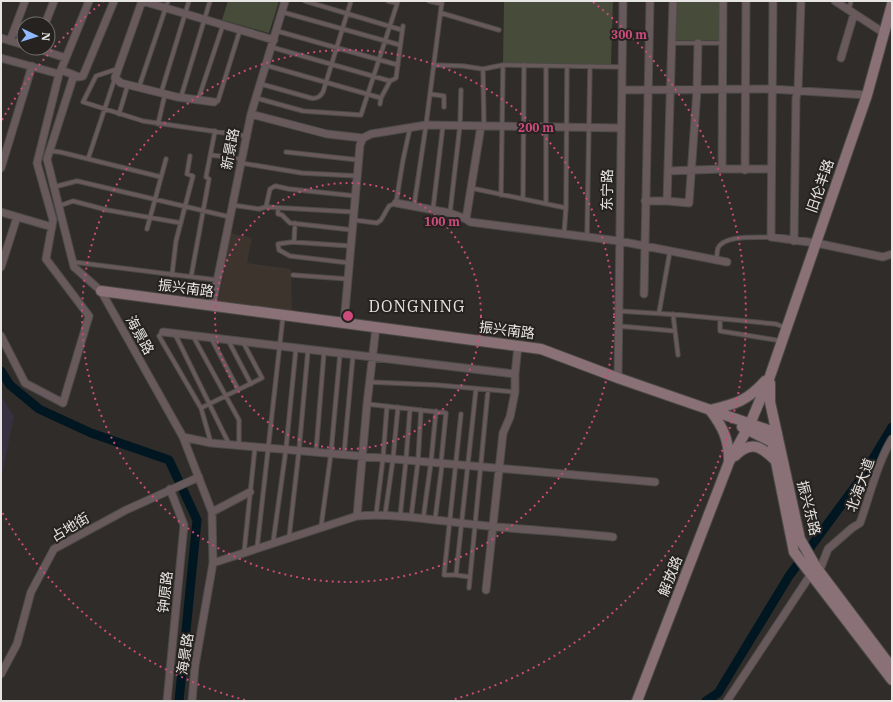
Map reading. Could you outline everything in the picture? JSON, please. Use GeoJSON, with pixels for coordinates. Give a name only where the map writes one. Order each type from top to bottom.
{"type":"FeatureCollection","features":[{"type":"Feature","properties":{"kind":"street"},"geometry":{"type":"LineString","coordinates":[[10,41],[26,1]]}},
{"type":"Feature","properties":{"kind":"street"},"geometry":{"type":"LineString","coordinates":[[48,16],[54,1]]}},
{"type":"Feature","properties":{"kind":"street"},"geometry":{"type":"LineString","coordinates":[[1,336],[25,383],[62,403],[88,316],[46,259],[53,220],[37,163],[60,72],[89,1]]}},
{"type":"Feature","properties":{"kind":"street"},"geometry":{"type":"LineString","coordinates":[[1,58],[78,77],[83,76],[114,1]]}},
{"type":"Feature","properties":{"kind":"street"},"geometry":{"type":"LineString","coordinates":[[214,102],[181,97],[121,83],[115,78],[142,1],[166,5],[185,14],[240,30],[273,44]]}},
{"type":"Feature","properties":{"kind":"street","name":"新景路"},"geometry":{"type":"LineString","coordinates":[[212,306],[251,114],[259,83],[273,44],[285,1]]}},
{"type":"Feature","properties":{"kind":"street","name":"东宁路"},"geometry":{"type":"LineString","coordinates":[[618,378],[623,1]]}},
{"type":"Feature","properties":{"kind":"street"},"geometry":{"type":"LineString","coordinates":[[644,294],[650,1]]}},
{"type":"Feature","properties":{"kind":"street"},"geometry":{"type":"LineString","coordinates":[[667,201],[673,1]]}},
{"type":"Feature","properties":{"kind":"street"},"geometry":{"type":"LineString","coordinates":[[722,169],[723,1]]}},
{"type":"Feature","properties":{"kind":"street"},"geometry":{"type":"LineString","coordinates":[[745,170],[746,1]]}},
{"type":"Feature","properties":{"kind":"street"},"geometry":{"type":"LineString","coordinates":[[773,1],[771,237],[816,243],[883,257],[892,254]]}},
{"type":"Feature","properties":{"kind":"street"},"geometry":{"type":"LineString","coordinates":[[794,241],[796,98],[798,90],[801,1]]}},
{"type":"Feature","properties":{"kind":"street"},"geometry":{"type":"LineString","coordinates":[[835,1],[884,33]]}},
{"type":"Feature","properties":{"kind":"street","name":"旧伦羊路"},"geometry":{"type":"LineString","coordinates":[[770,376],[867,95],[891,11]]}},
{"type":"Feature","properties":{"kind":"street"},"geometry":{"type":"LineString","coordinates":[[841,58],[852,12]]}},
{"type":"Feature","properties":{"kind":"street"},"geometry":{"type":"LineString","coordinates":[[1,38],[16,43]]}},
{"type":"Feature","properties":{"kind":"street"},"geometry":{"type":"LineString","coordinates":[[645,201],[689,203],[697,90],[698,43]]}},
{"type":"Feature","properties":{"kind":"street"},"geometry":{"type":"LineString","coordinates":[[56,55],[66,58]]}},
{"type":"Feature","properties":{"kind":"street"},"geometry":{"type":"LineString","coordinates":[[1,168],[32,66]]}},
{"type":"Feature","properties":{"kind":"street","name":"海景路"},"geometry":{"type":"LineString","coordinates":[[74,75],[47,159],[72,262],[74,267],[101,291],[183,437],[212,512],[213,562],[195,666],[192,701]]}},
{"type":"Feature","properties":{"kind":"street"},"geometry":{"type":"LineString","coordinates":[[622,90],[772,89],[867,95]]}},
{"type":"Feature","properties":{"kind":"street"},"geometry":{"type":"LineString","coordinates":[[251,114],[327,134],[363,138],[371,134],[426,125],[621,128]]}},
{"type":"Feature","properties":{"kind":"street"},"geometry":{"type":"LineString","coordinates":[[466,219],[482,126]]}},
{"type":"Feature","properties":{"kind":"street"},"geometry":{"type":"LineString","coordinates":[[344,323],[360,144],[363,138]]}},
{"type":"Feature","properties":{"kind":"street"},"geometry":{"type":"LineString","coordinates":[[668,171],[771,169]]}},
{"type":"Feature","properties":{"kind":"street"},"geometry":{"type":"LineString","coordinates":[[396,203],[450,213],[470,222],[620,241],[727,262]]}},
{"type":"Feature","properties":{"kind":"street"},"geometry":{"type":"LineString","coordinates":[[1,212],[52,227]]}},
{"type":"Feature","properties":{"kind":"street"},"geometry":{"type":"LineString","coordinates":[[1,267],[17,217]]}},
{"type":"Feature","properties":{"kind":"street","name":"振兴南路"},"geometry":{"type":"LineString","coordinates":[[101,291],[541,348],[618,378],[710,410],[749,426]]}},
{"type":"Feature","properties":{"kind":"street"},"geometry":{"type":"LineString","coordinates":[[357,516],[369,382],[376,327]]}},
{"type":"Feature","properties":{"kind":"street"},"geometry":{"type":"LineString","coordinates":[[163,332],[515,374]]}},
{"type":"Feature","properties":{"kind":"street"},"geometry":{"type":"LineString","coordinates":[[486,590],[503,433],[510,417],[515,392],[518,346]]}},
{"type":"Feature","properties":{"kind":"street"},"geometry":{"type":"LineString","coordinates":[[729,462],[729,448],[725,434],[710,410],[726,407],[747,398],[756,392],[770,376]]}},
{"type":"Feature","properties":{"kind":"street","name":"解放路"},"geometry":{"type":"LineString","coordinates":[[637,701],[729,462],[749,426],[770,376]]}},
{"type":"Feature","properties":{"kind":"street","name":"振兴东路"},"geometry":{"type":"LineString","coordinates":[[770,376],[770,402],[800,539],[815,571],[892,680]]}},
{"type":"Feature","properties":{"kind":"street"},"geometry":{"type":"LineString","coordinates":[[749,426],[777,433]]}},
{"type":"Feature","properties":{"kind":"street","name":"振兴东路"},"geometry":{"type":"LineString","coordinates":[[749,426],[772,442],[794,552],[815,571],[892,668]]}},
{"type":"Feature","properties":{"kind":"street"},"geometry":{"type":"LineString","coordinates":[[183,437],[211,443],[655,482]]}},
{"type":"Feature","properties":{"kind":"street","name":"北海大道"},"geometry":{"type":"LineString","coordinates":[[727,701],[815,571],[828,549],[860,523],[878,470],[888,445],[892,440]]}},
{"type":"Feature","properties":{"kind":"street"},"geometry":{"type":"LineString","coordinates":[[729,462],[746,446],[761,448],[768,452],[776,461]]}},
{"type":"Feature","properties":{"kind":"street","name":"占地街"},"geometry":{"type":"LineString","coordinates":[[1,674],[17,644],[31,592],[54,548],[126,510],[170,489],[199,478]]}},
{"type":"Feature","properties":{"kind":"street","name":"钟原路"},"geometry":{"type":"LineString","coordinates":[[167,701],[184,525],[170,489]]}},
{"type":"Feature","properties":{"kind":"street"},"geometry":{"type":"LineString","coordinates":[[212,512],[250,492]]}},
{"type":"Feature","properties":{"kind":"street"},"geometry":{"type":"LineString","coordinates":[[213,562],[357,516],[376,515],[492,527],[575,532],[613,537]]}},
{"type":"Feature","properties":{"kind":"lane"},"geometry":{"type":"LineString","coordinates":[[158,124],[163,93],[190,1]]}},
{"type":"Feature","properties":{"kind":"lane"},"geometry":{"type":"LineString","coordinates":[[181,97],[210,1]]}},
{"type":"Feature","properties":{"kind":"lane"},"geometry":{"type":"LineString","coordinates":[[305,1],[389,26],[403,28],[396,78],[390,81],[381,98],[380,104]]}},
{"type":"Feature","properties":{"kind":"lane"},"geometry":{"type":"LineString","coordinates":[[259,83],[316,98],[321,95],[351,1]]}},
{"type":"Feature","properties":{"kind":"lane"},"geometry":{"type":"LineString","coordinates":[[255,98],[303,111],[361,115],[397,2],[388,1]]}},
{"type":"Feature","properties":{"kind":"lane"},"geometry":{"type":"LineString","coordinates":[[414,206],[442,2],[429,1]]}},
{"type":"Feature","properties":{"kind":"lane"},"geometry":{"type":"LineString","coordinates":[[851,1],[852,12]]}},
{"type":"Feature","properties":{"kind":"lane"},"geometry":{"type":"LineString","coordinates":[[139,87],[166,5]]}},
{"type":"Feature","properties":{"kind":"lane"},"geometry":{"type":"LineString","coordinates":[[282,12],[400,45]]}},
{"type":"Feature","properties":{"kind":"lane"},"geometry":{"type":"LineString","coordinates":[[441,13],[499,30]]}},
{"type":"Feature","properties":{"kind":"lane"},"geometry":{"type":"LineString","coordinates":[[198,100],[223,25]]}},
{"type":"Feature","properties":{"kind":"lane"},"geometry":{"type":"LineString","coordinates":[[214,102],[218,101],[240,30]]}},
{"type":"Feature","properties":{"kind":"lane"},"geometry":{"type":"LineString","coordinates":[[277,31],[398,65]]}},
{"type":"Feature","properties":{"kind":"lane"},"geometry":{"type":"LineString","coordinates":[[672,43],[723,43]]}},
{"type":"Feature","properties":{"kind":"lane"},"geometry":{"type":"LineString","coordinates":[[273,44],[332,64],[390,81]]}},
{"type":"Feature","properties":{"kind":"lane"},"geometry":{"type":"LineString","coordinates":[[434,65],[463,66],[483,70],[503,65],[622,67]]}},
{"type":"Feature","properties":{"kind":"lane"},"geometry":{"type":"LineString","coordinates":[[501,195],[503,65]]}},
{"type":"Feature","properties":{"kind":"lane"},"geometry":{"type":"LineString","coordinates":[[523,200],[524,65]]}},
{"type":"Feature","properties":{"kind":"lane"},"geometry":{"type":"LineString","coordinates":[[265,66],[381,98]]}},
{"type":"Feature","properties":{"kind":"lane"},"geometry":{"type":"LineString","coordinates":[[546,66],[546,204]]}},
{"type":"Feature","properties":{"kind":"lane"},"geometry":{"type":"LineString","coordinates":[[564,234],[566,208],[567,66]]}},
{"type":"Feature","properties":{"kind":"lane"},"geometry":{"type":"LineString","coordinates":[[587,237],[590,66]]}},
{"type":"Feature","properties":{"kind":"lane"},"geometry":{"type":"LineString","coordinates":[[118,68],[96,76],[83,102],[143,121],[246,136]]}},
{"type":"Feature","properties":{"kind":"lane"},"geometry":{"type":"LineString","coordinates":[[482,126],[483,70]]}},
{"type":"Feature","properties":{"kind":"lane"},"geometry":{"type":"LineString","coordinates":[[88,159],[115,78]]}},
{"type":"Feature","properties":{"kind":"lane"},"geometry":{"type":"LineString","coordinates":[[119,114],[128,84]]}},
{"type":"Feature","properties":{"kind":"lane"},"geometry":{"type":"LineString","coordinates":[[450,213],[460,125],[461,90]]}},
{"type":"Feature","properties":{"kind":"lane"},"geometry":{"type":"LineString","coordinates":[[430,94],[444,96],[444,107]]}},
{"type":"Feature","properties":{"kind":"lane"},"geometry":{"type":"LineString","coordinates":[[433,210],[443,125]]}},
{"type":"Feature","properties":{"kind":"lane"},"geometry":{"type":"LineString","coordinates":[[354,220],[377,223],[381,220],[389,206],[396,203],[410,128]]}},
{"type":"Feature","properties":{"kind":"lane"},"geometry":{"type":"LineString","coordinates":[[191,277],[209,179],[206,177],[214,131]]}},
{"type":"Feature","properties":{"kind":"lane"},"geometry":{"type":"LineString","coordinates":[[50,151],[60,152],[161,177]]}},
{"type":"Feature","properties":{"kind":"lane"},"geometry":{"type":"LineString","coordinates":[[286,152],[359,160]]}},
{"type":"Feature","properties":{"kind":"lane"},"geometry":{"type":"LineString","coordinates":[[211,155],[302,174],[358,176]]}},
{"type":"Feature","properties":{"kind":"lane"},"geometry":{"type":"LineString","coordinates":[[172,275],[176,241],[193,176],[187,174],[190,156]]}},
{"type":"Feature","properties":{"kind":"lane"},"geometry":{"type":"LineString","coordinates":[[147,229],[166,158]]}},
{"type":"Feature","properties":{"kind":"lane"},"geometry":{"type":"LineString","coordinates":[[54,187],[77,181],[230,217]]}},
{"type":"Feature","properties":{"kind":"lane"},"geometry":{"type":"LineString","coordinates":[[266,207],[270,189],[275,186],[289,189],[356,196]]}},
{"type":"Feature","properties":{"kind":"lane"},"geometry":{"type":"LineString","coordinates":[[471,188],[566,208]]}},
{"type":"Feature","properties":{"kind":"lane"},"geometry":{"type":"LineString","coordinates":[[59,206],[73,201],[107,210],[181,223]]}},
{"type":"Feature","properties":{"kind":"lane"},"geometry":{"type":"LineString","coordinates":[[232,205],[259,209],[266,207],[354,212]]}},
{"type":"Feature","properties":{"kind":"lane"},"geometry":{"type":"LineString","coordinates":[[278,208],[278,214],[282,215],[290,223],[353,230]]}},
{"type":"Feature","properties":{"kind":"lane"},"geometry":{"type":"LineString","coordinates":[[294,242],[295,223]]}},
{"type":"Feature","properties":{"kind":"lane"},"geometry":{"type":"LineString","coordinates":[[716,260],[718,248],[722,243],[730,239],[771,237]]}},
{"type":"Feature","properties":{"kind":"lane"},"geometry":{"type":"LineString","coordinates":[[350,263],[290,256],[279,250],[278,244],[294,242],[351,246]]}},
{"type":"Feature","properties":{"kind":"lane"},"geometry":{"type":"LineString","coordinates":[[659,313],[670,251]]}},
{"type":"Feature","properties":{"kind":"lane"},"geometry":{"type":"LineString","coordinates":[[72,262],[217,280]]}},
{"type":"Feature","properties":{"kind":"lane"},"geometry":{"type":"LineString","coordinates":[[293,275],[348,279]]}},
{"type":"Feature","properties":{"kind":"lane"},"geometry":{"type":"LineString","coordinates":[[619,311],[673,314],[776,324],[786,328]]}},
{"type":"Feature","properties":{"kind":"lane"},"geometry":{"type":"LineString","coordinates":[[673,314],[678,356]]}},
{"type":"Feature","properties":{"kind":"lane"},"geometry":{"type":"LineString","coordinates":[[258,548],[283,315]]}},
{"type":"Feature","properties":{"kind":"lane"},"geometry":{"type":"LineString","coordinates":[[720,319],[720,331],[782,341]]}},
{"type":"Feature","properties":{"kind":"lane"},"geometry":{"type":"LineString","coordinates":[[618,326],[675,331]]}},
{"type":"Feature","properties":{"kind":"lane"},"geometry":{"type":"LineString","coordinates":[[163,332],[159,336],[201,408],[211,443]]}},
{"type":"Feature","properties":{"kind":"lane"},"geometry":{"type":"LineString","coordinates":[[175,334],[230,444]]}},
{"type":"Feature","properties":{"kind":"lane"},"geometry":{"type":"LineString","coordinates":[[193,336],[239,420],[239,445]]}},
{"type":"Feature","properties":{"kind":"lane"},"geometry":{"type":"LineString","coordinates":[[211,338],[238,390]]}},
{"type":"Feature","properties":{"kind":"lane"},"geometry":{"type":"LineString","coordinates":[[228,340],[251,384]]}},
{"type":"Feature","properties":{"kind":"lane"},"geometry":{"type":"LineString","coordinates":[[201,408],[262,378],[242,342]]}},
{"type":"Feature","properties":{"kind":"lane"},"geometry":{"type":"LineString","coordinates":[[273,543],[286,449],[296,348]]}},
{"type":"Feature","properties":{"kind":"lane"},"geometry":{"type":"LineString","coordinates":[[289,538],[308,350]]}},
{"type":"Feature","properties":{"kind":"lane"},"geometry":{"type":"LineString","coordinates":[[316,452],[324,352]]}},
{"type":"Feature","properties":{"kind":"lane"},"geometry":{"type":"LineString","coordinates":[[321,527],[331,453],[340,354]]}},
{"type":"Feature","properties":{"kind":"lane"},"geometry":{"type":"LineString","coordinates":[[344,454],[353,355]]}},
{"type":"Feature","properties":{"kind":"lane"},"geometry":{"type":"LineString","coordinates":[[369,382],[437,385],[515,392]]}},
{"type":"Feature","properties":{"kind":"lane"},"geometry":{"type":"LineString","coordinates":[[456,575],[476,388]]}},
{"type":"Feature","properties":{"kind":"lane"},"geometry":{"type":"LineString","coordinates":[[469,588],[488,390]]}},
{"type":"Feature","properties":{"kind":"lane"},"geometry":{"type":"LineString","coordinates":[[367,404],[446,412],[442,465],[434,521]]}},
{"type":"Feature","properties":{"kind":"lane"},"geometry":{"type":"LineString","coordinates":[[376,515],[383,458],[387,406]]}},
{"type":"Feature","properties":{"kind":"lane"},"geometry":{"type":"LineString","coordinates":[[385,516],[398,407]]}},
{"type":"Feature","properties":{"kind":"lane"},"geometry":{"type":"LineString","coordinates":[[400,517],[410,409]]}},
{"type":"Feature","properties":{"kind":"lane"},"geometry":{"type":"LineString","coordinates":[[411,518],[422,410]]}},
{"type":"Feature","properties":{"kind":"lane"},"geometry":{"type":"LineString","coordinates":[[423,520],[436,411]]}},
{"type":"Feature","properties":{"kind":"lane"},"geometry":{"type":"LineString","coordinates":[[461,414],[444,575],[470,577]]}},
{"type":"Feature","properties":{"kind":"lane"},"geometry":{"type":"LineString","coordinates":[[244,553],[255,447]]}},
{"type":"Feature","properties":{"kind":"shaded area"},"geometry":{"type":"Polygon","coordinates":[[[231,233],[252,238],[247,263],[291,269],[292,311],[218,303],[231,233]]]}},
{"type":"Feature","properties":{"kind":"shaded area"},"geometry":{"type":"Polygon","coordinates":[[[1,396],[14,416],[1,479],[1,396]]]}},
{"type":"Feature","properties":{"kind":"green space"},"geometry":{"type":"Polygon","coordinates":[[[228,1],[279,1],[269,33],[222,20],[228,1]]]}},
{"type":"Feature","properties":{"kind":"green space"},"geometry":{"type":"Polygon","coordinates":[[[504,1],[613,1],[611,65],[503,63],[504,1]]]}},
{"type":"Feature","properties":{"kind":"green space"},"geometry":{"type":"Polygon","coordinates":[[[675,1],[720,1],[720,40],[676,40],[675,1]]]}},
{"type":"Feature","properties":{"kind":"waterway"},"geometry":{"type":"LineString","coordinates":[[1,371],[10,385],[39,409],[91,433],[169,460],[197,520],[179,701]]}},
{"type":"Feature","properties":{"kind":"waterway"},"geometry":{"type":"LineString","coordinates":[[706,701],[718,693],[789,576],[860,480],[892,427]]}},
{"type":"Feature","properties":{"kind":"district","name":"DONGNING"},"geometry":{"type":"Point","coordinates":[417,306]}}]}
